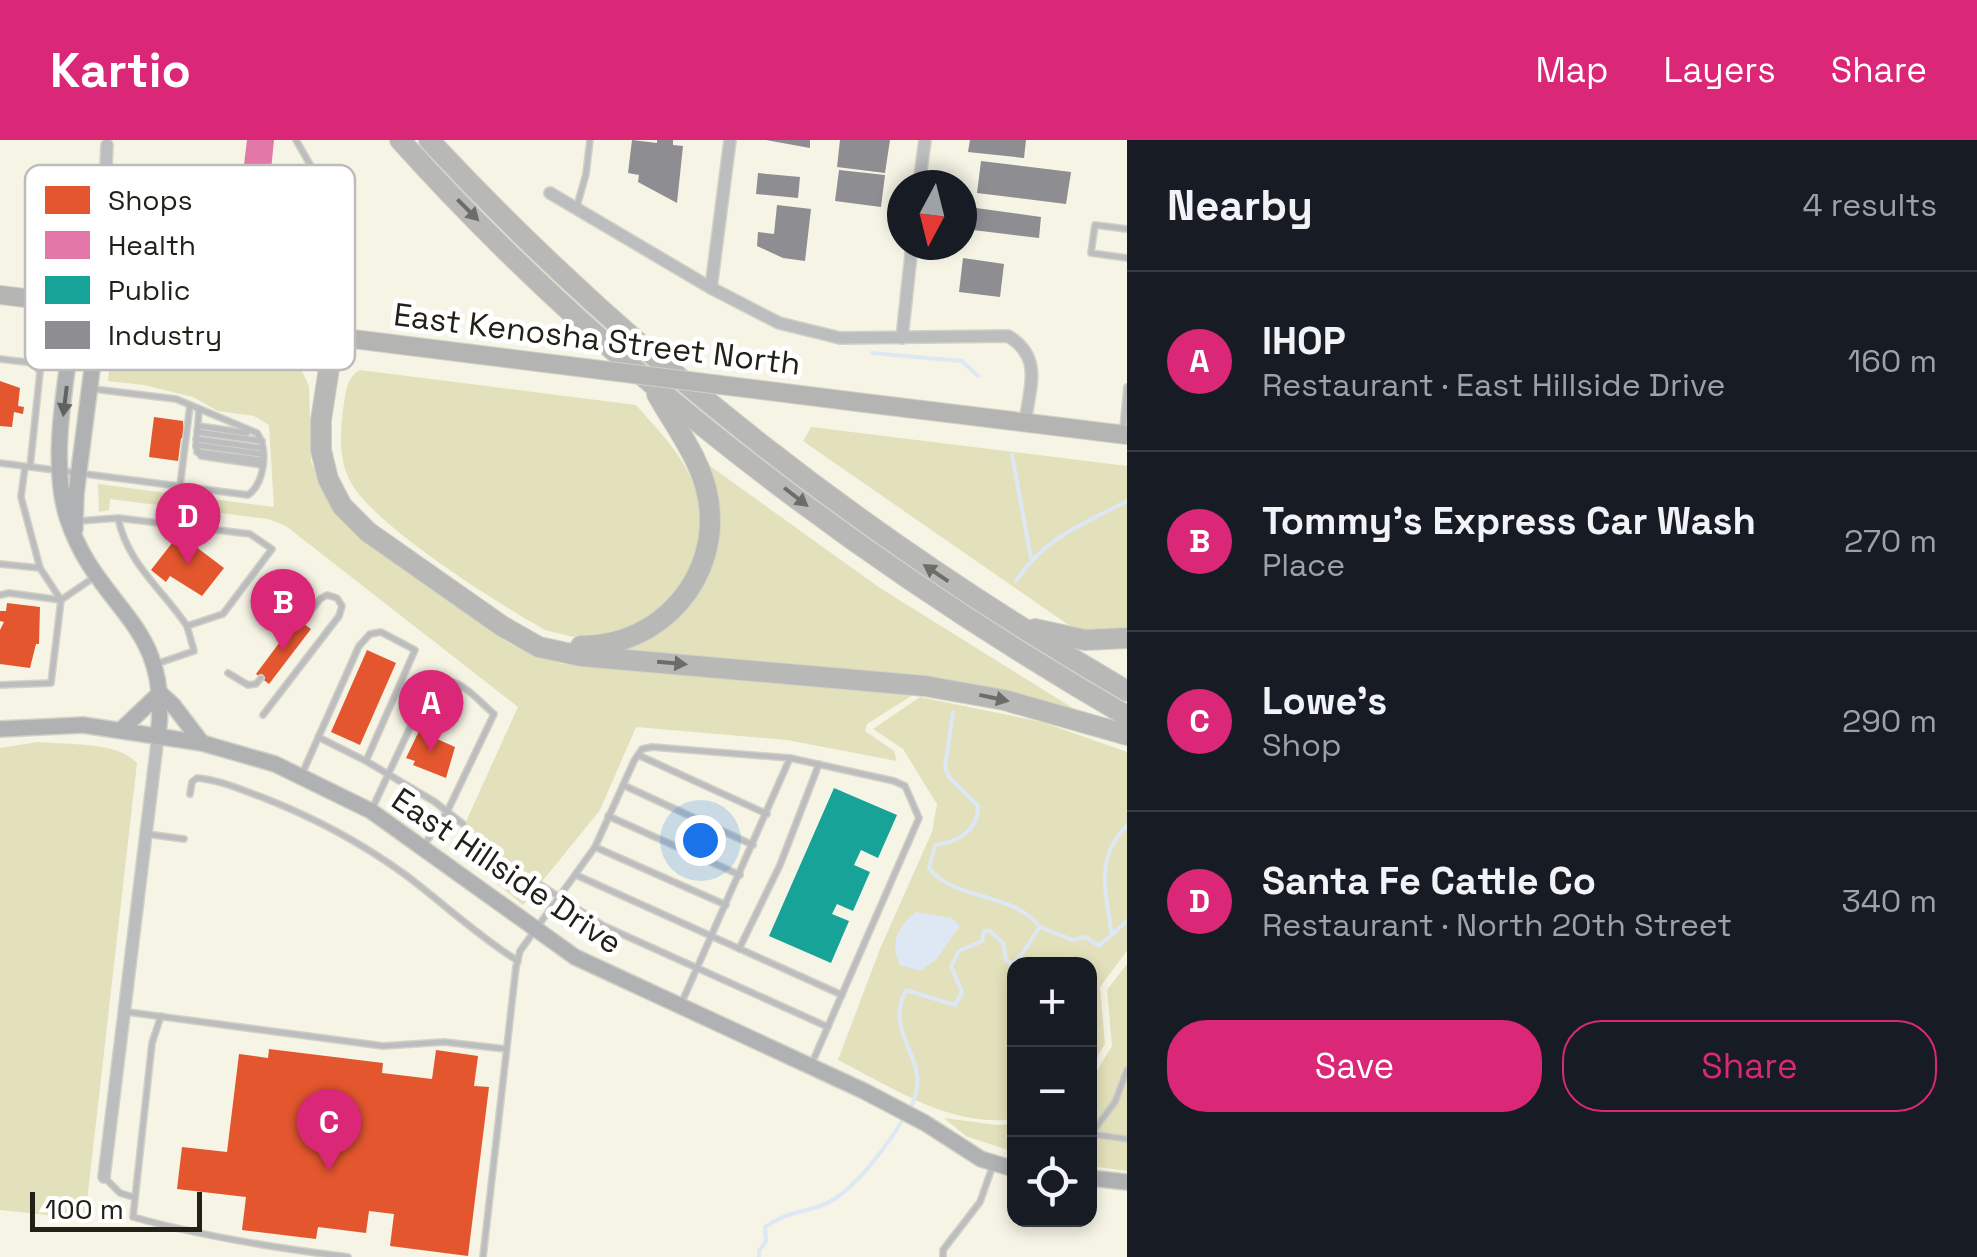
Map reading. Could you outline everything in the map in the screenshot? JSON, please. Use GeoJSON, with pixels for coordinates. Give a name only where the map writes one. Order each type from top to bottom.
{"type":"FeatureCollection","features":[{"type":"Feature","properties":{"kind":"highway"},"geometry":{"type":"LineString","coordinates":[[400,140],[531,273],[719,438],[876,557],[1020,652],[1127,716]]}},
{"type":"Feature","properties":{"kind":"highway"},"geometry":{"type":"LineString","coordinates":[[428,140],[592,300],[752,438],[903,550],[1018,626],[1127,691]]}},
{"type":"Feature","properties":{"kind":"highway"},"geometry":{"type":"LineString","coordinates":[[328,370],[321,450],[328,479],[342,506],[368,532],[502,626],[539,647],[581,656],[952,690],[1004,700],[1127,736]]}},
{"type":"Feature","properties":{"kind":"highway"},"geometry":{"type":"LineString","coordinates":[[337,370],[330,452],[348,498],[379,528],[514,624],[560,644],[605,644],[644,632],[680,604],[702,567],[710,528],[708,495],[695,461],[649,379]]}},
{"type":"Feature","properties":{"kind":"highway"},"geometry":{"type":"LineString","coordinates":[[1018,626],[1085,640],[1127,638]]}},
{"type":"Feature","properties":{"kind":"main road","name":"East Kenosha Street North"},"geometry":{"type":"LineString","coordinates":[[0,295],[25,298]]}},
{"type":"Feature","properties":{"kind":"main road","name":"East Kenosha Street North"},"geometry":{"type":"LineString","coordinates":[[355,339],[1124,435]]}},
{"type":"Feature","properties":{"kind":"street"},"geometry":{"type":"LineString","coordinates":[[710,288],[730,140]]}},
{"type":"Feature","properties":{"kind":"street"},"geometry":{"type":"LineString","coordinates":[[921,170],[925,140]]}},
{"type":"Feature","properties":{"kind":"street"},"geometry":{"type":"LineString","coordinates":[[105,165],[107,144]]}},
{"type":"Feature","properties":{"kind":"street"},"geometry":{"type":"LineString","coordinates":[[550,193],[710,288],[779,323],[840,338],[1008,336],[1024,345],[1031,369],[1025,422]]}},
{"type":"Feature","properties":{"kind":"street"},"geometry":{"type":"LineString","coordinates":[[902,338],[910,260]]}},
{"type":"Feature","properties":{"kind":"street"},"geometry":{"type":"LineString","coordinates":[[69,370],[59,489],[75,538],[95,576],[133,621],[156,664],[160,694],[104,1177]]}},
{"type":"Feature","properties":{"kind":"street"},"geometry":{"type":"LineString","coordinates":[[75,538],[92,370]]}},
{"type":"Feature","properties":{"kind":"street"},"geometry":{"type":"LineString","coordinates":[[121,730],[160,694]]}},
{"type":"Feature","properties":{"kind":"street"},"geometry":{"type":"LineString","coordinates":[[160,694],[202,743]]}},
{"type":"Feature","properties":{"kind":"street","name":"East Hillside Drive"},"geometry":{"type":"LineString","coordinates":[[0,729],[84,725],[202,743],[275,764],[370,812],[575,957],[811,1065],[889,1103],[971,1153],[1007,1167]]}},
{"type":"Feature","properties":{"kind":"street"},"geometry":{"type":"LineString","coordinates":[[1097,1179],[1127,1182]]}},
{"type":"Feature","properties":{"kind":"lane"},"geometry":{"type":"LineString","coordinates":[[296,140],[311,165]]}},
{"type":"Feature","properties":{"kind":"lane"},"geometry":{"type":"LineString","coordinates":[[576,210],[590,140]]}},
{"type":"Feature","properties":{"kind":"lane"},"geometry":{"type":"LineString","coordinates":[[1127,229],[1095,225],[1091,253],[1127,258]]}},
{"type":"Feature","properties":{"kind":"lane"},"geometry":{"type":"LineString","coordinates":[[0,359],[25,362]]}},
{"type":"Feature","properties":{"kind":"lane"},"geometry":{"type":"LineString","coordinates":[[0,685],[51,684],[60,600],[40,568],[21,497],[39,370]]}},
{"type":"Feature","properties":{"kind":"lane"},"geometry":{"type":"LineString","coordinates":[[1124,435],[1127,387]]}},
{"type":"Feature","properties":{"kind":"lane"},"geometry":{"type":"LineString","coordinates":[[90,388],[190,404],[262,450]]}},
{"type":"Feature","properties":{"kind":"lane"},"geometry":{"type":"LineString","coordinates":[[180,486],[190,404]]}},
{"type":"Feature","properties":{"kind":"lane"},"geometry":{"type":"LineString","coordinates":[[200,410],[197,439],[204,458],[262,450]]}},
{"type":"Feature","properties":{"kind":"lane"},"geometry":{"type":"LineString","coordinates":[[197,439],[262,450]]}},
{"type":"Feature","properties":{"kind":"lane"},"geometry":{"type":"LineString","coordinates":[[197,439],[262,450]]}},
{"type":"Feature","properties":{"kind":"lane"},"geometry":{"type":"LineString","coordinates":[[0,463],[250,495],[262,478],[262,450]]}},
{"type":"Feature","properties":{"kind":"lane"},"geometry":{"type":"LineString","coordinates":[[76,521],[118,518],[250,534],[272,549],[223,614],[188,626]]}},
{"type":"Feature","properties":{"kind":"lane"},"geometry":{"type":"LineString","coordinates":[[118,518],[142,572],[188,626],[194,651],[156,664]]}},
{"type":"Feature","properties":{"kind":"lane"},"geometry":{"type":"LineString","coordinates":[[0,564],[40,568]]}},
{"type":"Feature","properties":{"kind":"lane"},"geometry":{"type":"LineString","coordinates":[[0,595],[60,600],[95,576]]}},
{"type":"Feature","properties":{"kind":"lane"},"geometry":{"type":"LineString","coordinates":[[263,715],[339,616],[342,606],[338,598],[320,599],[302,622]]}},
{"type":"Feature","properties":{"kind":"lane"},"geometry":{"type":"LineString","coordinates":[[300,776],[359,646],[370,634],[381,632],[414,650],[366,761]]}},
{"type":"Feature","properties":{"kind":"lane"},"geometry":{"type":"LineString","coordinates":[[228,673],[248,686],[261,678]]}},
{"type":"Feature","properties":{"kind":"lane"},"geometry":{"type":"LineString","coordinates":[[370,812],[431,683],[444,678],[456,682],[494,714],[447,812],[423,848]]}},
{"type":"Feature","properties":{"kind":"lane"},"geometry":{"type":"LineString","coordinates":[[318,736],[366,761],[463,824]]}},
{"type":"Feature","properties":{"kind":"lane"},"geometry":{"type":"LineString","coordinates":[[483,1257],[518,961],[534,930],[594,847],[642,749],[652,746],[790,758],[905,786],[919,818],[811,1065]]}},
{"type":"Feature","properties":{"kind":"lane"},"geometry":{"type":"LineString","coordinates":[[638,755],[767,814]]}},
{"type":"Feature","properties":{"kind":"lane"},"geometry":{"type":"LineString","coordinates":[[680,1007],[790,758]]}},
{"type":"Feature","properties":{"kind":"lane"},"geometry":{"type":"LineString","coordinates":[[739,949],[780,865],[819,764]]}},
{"type":"Feature","properties":{"kind":"lane"},"geometry":{"type":"LineString","coordinates":[[190,794],[192,782],[204,779],[258,796],[324,824],[364,846],[518,961]]}},
{"type":"Feature","properties":{"kind":"lane"},"geometry":{"type":"LineString","coordinates":[[623,785],[754,845]]}},
{"type":"Feature","properties":{"kind":"lane"},"geometry":{"type":"LineString","coordinates":[[608,816],[740,875]]}},
{"type":"Feature","properties":{"kind":"lane"},"geometry":{"type":"LineString","coordinates":[[145,834],[184,838]]}},
{"type":"Feature","properties":{"kind":"lane"},"geometry":{"type":"LineString","coordinates":[[594,847],[726,906]]}},
{"type":"Feature","properties":{"kind":"lane"},"geometry":{"type":"LineString","coordinates":[[576,875],[842,996]]}},
{"type":"Feature","properties":{"kind":"lane"},"geometry":{"type":"LineString","coordinates":[[541,886],[604,926],[828,1027]]}},
{"type":"Feature","properties":{"kind":"lane"},"geometry":{"type":"LineString","coordinates":[[123,1011],[383,1046],[444,1042],[506,1049]]}},
{"type":"Feature","properties":{"kind":"lane"},"geometry":{"type":"LineString","coordinates":[[160,1016],[152,1044],[133,1217],[225,1239],[348,1257]]}},
{"type":"Feature","properties":{"kind":"lane"},"geometry":{"type":"LineString","coordinates":[[1097,1126],[1115,1102],[1126,1068]]}},
{"type":"Feature","properties":{"kind":"lane"},"geometry":{"type":"LineString","coordinates":[[1097,1135],[1127,1139]]}},
{"type":"Feature","properties":{"kind":"lane"},"geometry":{"type":"LineString","coordinates":[[943,1257],[944,1250],[980,1202],[993,1164]]}},
{"type":"Feature","properties":{"kind":"lane"},"geometry":{"type":"LineString","coordinates":[[104,1177],[120,1193],[133,1196]]}},
{"type":"Feature","properties":{"kind":"shaded area"},"geometry":{"type":"Polygon","coordinates":[[[109,370],[301,370],[309,386],[311,462],[332,506],[359,537],[510,644],[563,664],[913,695],[867,724],[865,731],[894,751],[897,761],[787,740],[636,727],[600,810],[523,905],[454,848],[518,707],[286,526],[268,519],[110,499],[109,510],[99,512],[98,484],[274,507],[269,425],[254,416],[218,411],[193,397],[108,381],[109,370]]]}},
{"type":"Feature","properties":{"kind":"shaded area"},"geometry":{"type":"Polygon","coordinates":[[[360,370],[636,405],[681,460],[698,500],[698,546],[681,588],[649,621],[629,631],[591,639],[545,630],[468,583],[382,518],[349,479],[342,454],[342,419],[349,382],[360,370]]]}},
{"type":"Feature","properties":{"kind":"shaded area"},"geometry":{"type":"Polygon","coordinates":[[[811,427],[1127,466],[1127,627],[1095,631],[1070,626],[803,441],[811,427]]]}},
{"type":"Feature","properties":{"kind":"shaded area"},"geometry":{"type":"Polygon","coordinates":[[[703,461],[880,588],[1087,717],[619,650],[680,607],[694,594],[713,563],[715,524],[703,461]]]}},
{"type":"Feature","properties":{"kind":"shaded area"},"geometry":{"type":"Polygon","coordinates":[[[920,697],[1042,722],[1127,752],[1127,951],[1100,987],[1105,1044],[1097,1057],[1097,957],[1007,957],[1007,1119],[945,1111],[838,1060],[880,949],[932,832],[937,804],[903,749],[873,729],[920,697]]]}},
{"type":"Feature","properties":{"kind":"shaded area"},"geometry":{"type":"Polygon","coordinates":[[[38,742],[105,747],[137,763],[85,1219],[0,1210],[0,748],[38,742]]]}},
{"type":"Feature","properties":{"kind":"shaded area"},"geometry":{"type":"Polygon","coordinates":[[[916,912],[952,918],[960,926],[936,960],[920,971],[900,965],[895,949],[900,929],[916,912]]]}},
{"type":"Feature","properties":{"kind":"shaded area"},"geometry":{"type":"Polygon","coordinates":[[[1127,964],[1127,1171],[1097,1167],[1097,1071],[1112,1046],[1107,990],[1127,964]]]}},
{"type":"Feature","properties":{"kind":"shaded area"},"geometry":{"type":"Polygon","coordinates":[[[944,1118],[1007,1124],[1007,1150],[966,1136],[944,1118]]]}},
{"type":"Feature","properties":{"kind":"building: Shops"},"geometry":{"type":"Polygon","coordinates":[[[0,381],[20,388],[18,406],[24,407],[23,414],[14,412],[12,427],[0,426],[0,381]]]}},
{"type":"Feature","properties":{"kind":"building: Shops"},"geometry":{"type":"Polygon","coordinates":[[[154,417],[183,421],[184,439],[181,438],[178,461],[149,457],[154,417]]]}},
{"type":"Feature","properties":{"kind":"building: Shops"},"geometry":{"type":"Polygon","coordinates":[[[179,534],[224,568],[202,596],[170,576],[166,582],[151,570],[179,534]]]}},
{"type":"Feature","properties":{"kind":"building: Shops"},"geometry":{"type":"Polygon","coordinates":[[[7,603],[40,607],[39,644],[30,668],[0,664],[0,630],[4,622],[0,621],[0,611],[6,611],[7,603]]]}},
{"type":"Feature","properties":{"kind":"building: Shops"},"geometry":{"type":"Polygon","coordinates":[[[297,619],[311,629],[269,684],[256,674],[297,619]]]}},
{"type":"Feature","properties":{"kind":"building: Shops"},"geometry":{"type":"Polygon","coordinates":[[[367,650],[396,663],[360,745],[331,732],[367,650]]]}},
{"type":"Feature","properties":{"kind":"building: Shops"},"geometry":{"type":"Polygon","coordinates":[[[419,731],[455,747],[446,778],[413,765],[415,761],[406,758],[419,731]]]}},
{"type":"Feature","properties":{"kind":"building: Shops"},"geometry":{"type":"Polygon","coordinates":[[[269,1049],[383,1063],[382,1073],[432,1079],[436,1050],[478,1056],[474,1086],[489,1087],[468,1256],[390,1246],[394,1214],[369,1211],[366,1233],[318,1227],[316,1239],[242,1230],[246,1197],[177,1189],[182,1147],[227,1152],[239,1054],[268,1058],[269,1049]]]}},
{"type":"Feature","properties":{"kind":"building: Health"},"geometry":{"type":"Polygon","coordinates":[[[247,140],[274,140],[272,165],[244,165],[247,140]]]}},
{"type":"Feature","properties":{"kind":"building: Public"},"geometry":{"type":"Polygon","coordinates":[[[834,788],[897,815],[878,858],[861,850],[854,865],[870,872],[853,911],[837,904],[832,914],[849,921],[831,963],[769,936],[834,788]]]}},
{"type":"Feature","properties":{"kind":"building: Industry"},"geometry":{"type":"Polygon","coordinates":[[[632,140],[673,140],[673,145],[683,146],[677,203],[638,182],[639,175],[628,173],[632,140]]]}},
{"type":"Feature","properties":{"kind":"building: Industry"},"geometry":{"type":"Polygon","coordinates":[[[766,140],[810,140],[810,148],[766,140]]]}},
{"type":"Feature","properties":{"kind":"building: Industry"},"geometry":{"type":"Polygon","coordinates":[[[840,140],[890,140],[885,173],[837,167],[840,140]]]}},
{"type":"Feature","properties":{"kind":"building: Industry"},"geometry":{"type":"Polygon","coordinates":[[[970,140],[1026,140],[1024,158],[968,152],[970,140]]]}},
{"type":"Feature","properties":{"kind":"building: Industry"},"geometry":{"type":"Polygon","coordinates":[[[981,161],[1071,172],[1066,204],[977,193],[981,161]]]}},
{"type":"Feature","properties":{"kind":"building: Industry"},"geometry":{"type":"Polygon","coordinates":[[[839,170],[885,175],[881,207],[835,201],[839,170]]]}},
{"type":"Feature","properties":{"kind":"building: Industry"},"geometry":{"type":"Polygon","coordinates":[[[758,173],[800,177],[798,198],[756,194],[758,173]]]}},
{"type":"Feature","properties":{"kind":"building: Industry"},"geometry":{"type":"Polygon","coordinates":[[[777,205],[811,209],[805,261],[783,258],[757,246],[758,232],[774,234],[777,205]]]}},
{"type":"Feature","properties":{"kind":"building: Industry"},"geometry":{"type":"Polygon","coordinates":[[[977,208],[1041,217],[1039,238],[977,230],[977,208]]]}},
{"type":"Feature","properties":{"kind":"building: Industry"},"geometry":{"type":"Polygon","coordinates":[[[963,260],[1004,264],[1000,297],[959,292],[963,260]]]}},
{"type":"Feature","properties":{"kind":"waterway"},"geometry":{"type":"LineString","coordinates":[[872,353],[962,361],[978,376]]}},
{"type":"Feature","properties":{"kind":"waterway"},"geometry":{"type":"LineString","coordinates":[[1012,455],[1031,558]]}},
{"type":"Feature","properties":{"kind":"waterway"},"geometry":{"type":"LineString","coordinates":[[1016,581],[1052,543],[1127,501]]}},
{"type":"Feature","properties":{"kind":"waterway"},"geometry":{"type":"LineString","coordinates":[[909,1110],[917,1077],[900,1022],[906,990],[955,1005],[962,992],[951,966],[959,951],[982,941],[984,931],[990,931],[1003,943],[1006,960],[1012,964],[1040,927],[1015,907],[954,886],[929,868],[935,845],[965,834],[977,815],[978,806],[945,768],[953,712]]}},
{"type":"Feature","properties":{"kind":"waterway"},"geometry":{"type":"LineString","coordinates":[[1112,935],[1105,890],[1106,864],[1127,826]]}},
{"type":"Feature","properties":{"kind":"waterway"},"geometry":{"type":"LineString","coordinates":[[1040,927],[1073,940],[1086,937],[1099,946],[1127,921]]}},
{"type":"Feature","properties":{"kind":"waterway"},"geometry":{"type":"LineString","coordinates":[[759,1257],[766,1241],[765,1227],[841,1194],[872,1164],[904,1118]]}},
{"type":"Feature","properties":{"kind":"place","name":"Santa Fe Cattle Co"},"geometry":{"type":"Point","coordinates":[188,565]}},
{"type":"Feature","properties":{"kind":"place","name":"Tommy's Express Car Wash"},"geometry":{"type":"Point","coordinates":[283,651]}},
{"type":"Feature","properties":{"kind":"place","name":"IHOP"},"geometry":{"type":"Point","coordinates":[431,752]}},
{"type":"Feature","properties":{"kind":"place","name":"Lowe's"},"geometry":{"type":"Point","coordinates":[329,1171]}}]}
